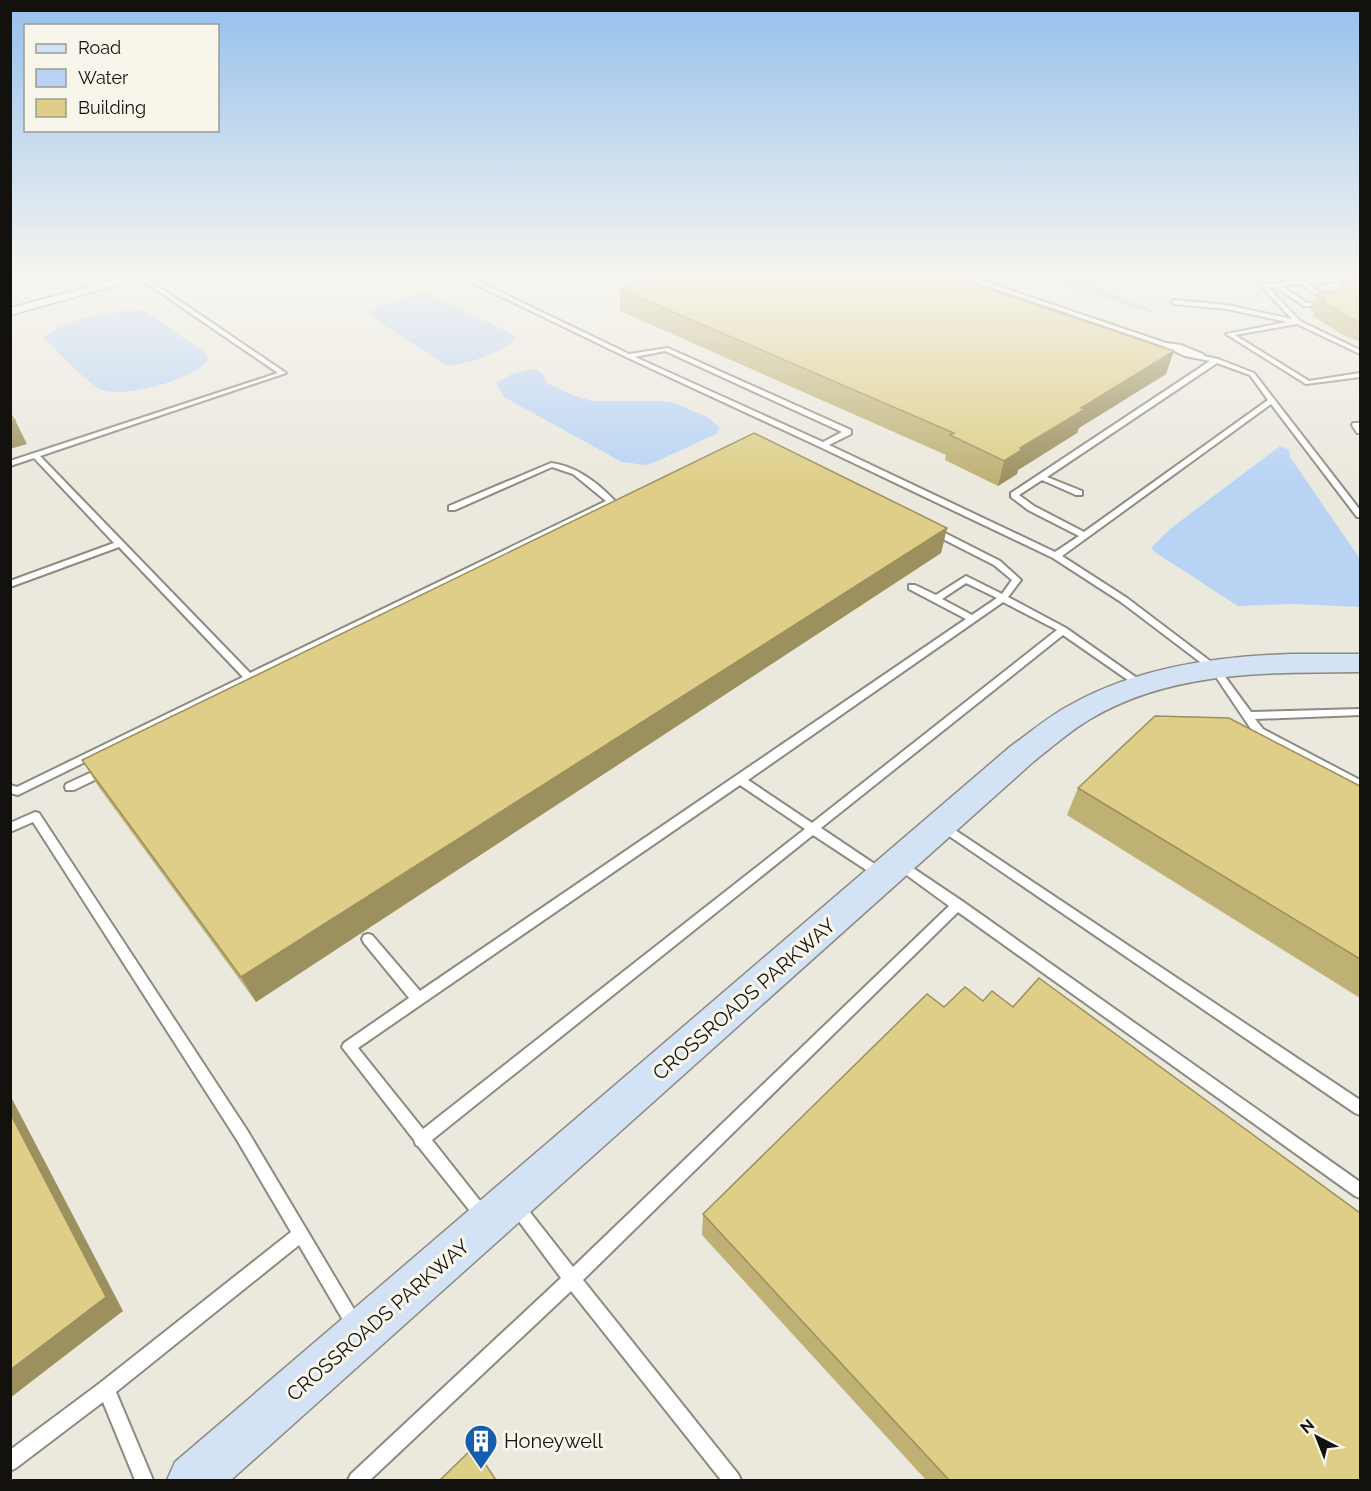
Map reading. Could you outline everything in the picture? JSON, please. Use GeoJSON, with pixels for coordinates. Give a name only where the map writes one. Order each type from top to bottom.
{"type":"FeatureCollection","features":[{"type":"Feature","properties":{"kind":"street","name":"CROSSROADS PARKWAY"},"geometry":{"type":"LineString","coordinates":[[193,1480],[501,1213],[1022,754],[1082,711],[1140,685],[1215,669],[1305,661],[1360,663]]}},
{"type":"Feature","properties":{"kind":"lane"},"geometry":{"type":"LineString","coordinates":[[10,464],[284,373],[242,344]]}},
{"type":"Feature","properties":{"kind":"lane"},"geometry":{"type":"LineString","coordinates":[[602,344],[1056,556],[1124,600],[1215,669],[1259,732],[1360,785]]}},
{"type":"Feature","properties":{"kind":"lane"},"geometry":{"type":"LineString","coordinates":[[1161,344],[1179,346],[1252,374],[1360,515]]}},
{"type":"Feature","properties":{"kind":"lane"},"geometry":{"type":"LineString","coordinates":[[1244,344],[1308,383],[1360,375]]}},
{"type":"Feature","properties":{"kind":"lane"},"geometry":{"type":"LineString","coordinates":[[1343,344],[1360,352]]}},
{"type":"Feature","properties":{"kind":"lane"},"geometry":{"type":"LineString","coordinates":[[628,356],[666,349],[848,432],[823,445]]}},
{"type":"Feature","properties":{"kind":"lane"},"geometry":{"type":"LineString","coordinates":[[1084,535],[1031,508],[1014,495],[1216,360]]}},
{"type":"Feature","properties":{"kind":"lane"},"geometry":{"type":"LineString","coordinates":[[1056,556],[1272,400]]}},
{"type":"Feature","properties":{"kind":"lane"},"geometry":{"type":"LineString","coordinates":[[1360,425],[1356,425],[1360,430]]}},
{"type":"Feature","properties":{"kind":"lane"},"geometry":{"type":"LineString","coordinates":[[35,455],[249,678]]}},
{"type":"Feature","properties":{"kind":"lane"},"geometry":{"type":"LineString","coordinates":[[10,789],[18,791],[611,501],[594,485],[569,470],[560,465],[551,465],[452,508]]}},
{"type":"Feature","properties":{"kind":"lane"},"geometry":{"type":"LineString","coordinates":[[1041,477],[1079,493]]}},
{"type":"Feature","properties":{"kind":"lane"},"geometry":{"type":"LineString","coordinates":[[732,1480],[572,1279],[421,1140],[349,1047],[1003,598],[1017,580],[997,563],[922,526]]}},
{"type":"Feature","properties":{"kind":"lane"},"geometry":{"type":"LineString","coordinates":[[10,584],[119,544]]}},
{"type":"Feature","properties":{"kind":"lane"},"geometry":{"type":"LineString","coordinates":[[936,599],[966,579],[1063,630],[1140,685]]}},
{"type":"Feature","properties":{"kind":"lane"},"geometry":{"type":"LineString","coordinates":[[912,587],[972,619]]}},
{"type":"Feature","properties":{"kind":"lane"},"geometry":{"type":"LineString","coordinates":[[421,1140],[1063,630]]}},
{"type":"Feature","properties":{"kind":"lane"},"geometry":{"type":"LineString","coordinates":[[1248,716],[1360,711]]}},
{"type":"Feature","properties":{"kind":"lane"},"geometry":{"type":"LineString","coordinates":[[70,787],[113,766]]}},
{"type":"Feature","properties":{"kind":"lane"},"geometry":{"type":"LineString","coordinates":[[740,780],[814,827],[958,905],[1360,1191]]}},
{"type":"Feature","properties":{"kind":"lane"},"geometry":{"type":"LineString","coordinates":[[10,828],[35,816],[242,1135],[361,1334]]}},
{"type":"Feature","properties":{"kind":"lane"},"geometry":{"type":"LineString","coordinates":[[942,825],[1360,1108]]}},
{"type":"Feature","properties":{"kind":"lane"},"geometry":{"type":"LineString","coordinates":[[357,1480],[572,1279],[958,905]]}},
{"type":"Feature","properties":{"kind":"lane"},"geometry":{"type":"LineString","coordinates":[[368,939],[418,999]]}},
{"type":"Feature","properties":{"kind":"lane"},"geometry":{"type":"LineString","coordinates":[[10,1462],[301,1234]]}},
{"type":"Feature","properties":{"kind":"lane"},"geometry":{"type":"LineString","coordinates":[[106,1389],[144,1480]]}},
{"type":"Feature","properties":{"kind":"water"},"geometry":{"type":"Polygon","coordinates":[[[49,344],[192,344],[204,352],[209,359],[202,366],[176,380],[143,389],[113,392],[97,387],[49,344]]]}},
{"type":"Feature","properties":{"kind":"water"},"geometry":{"type":"Polygon","coordinates":[[[412,344],[511,344],[482,357],[445,365],[412,344]]]}},
{"type":"Feature","properties":{"kind":"water"},"geometry":{"type":"Polygon","coordinates":[[[534,369],[542,373],[547,383],[574,396],[593,401],[675,403],[709,418],[720,428],[716,434],[655,462],[646,465],[622,462],[504,397],[496,383],[512,374],[534,369]]]}},
{"type":"Feature","properties":{"kind":"water"},"geometry":{"type":"Polygon","coordinates":[[[1280,446],[1289,450],[1290,457],[1360,559],[1360,607],[1293,604],[1238,606],[1153,551],[1152,547],[1170,529],[1280,446]]]}},
{"type":"Feature","properties":{"kind":"building"},"geometry":{"type":"Polygon","coordinates":[[[747,344],[1152,344],[1174,351],[1081,408],[1085,409],[1020,448],[1023,449],[1004,461],[950,435],[954,433],[747,344]]]}},
{"type":"Feature","properties":{"kind":"building"},"geometry":{"type":"Polygon","coordinates":[[[754,433],[947,528],[241,977],[82,760],[754,433]]]}},
{"type":"Feature","properties":{"kind":"building"},"geometry":{"type":"Polygon","coordinates":[[[1155,716],[1229,718],[1360,786],[1360,959],[1078,788],[1155,716]]]}},
{"type":"Feature","properties":{"kind":"building"},"geometry":{"type":"Polygon","coordinates":[[[1039,978],[1360,1213],[1360,1480],[949,1480],[703,1214],[927,994],[944,1007],[965,987],[983,1001],[992,991],[1013,1007],[1039,978]]]}},
{"type":"Feature","properties":{"kind":"building"},"geometry":{"type":"Polygon","coordinates":[[[10,1113],[106,1297],[10,1370],[10,1113]]]}},
{"type":"Feature","properties":{"kind":"building"},"geometry":{"type":"Polygon","coordinates":[[[474,1447],[496,1480],[440,1480],[474,1447]]]}},
{"type":"Feature","properties":{"kind":"place","name":"Honeywell"},"geometry":{"type":"Point","coordinates":[481,1470]}}]}
